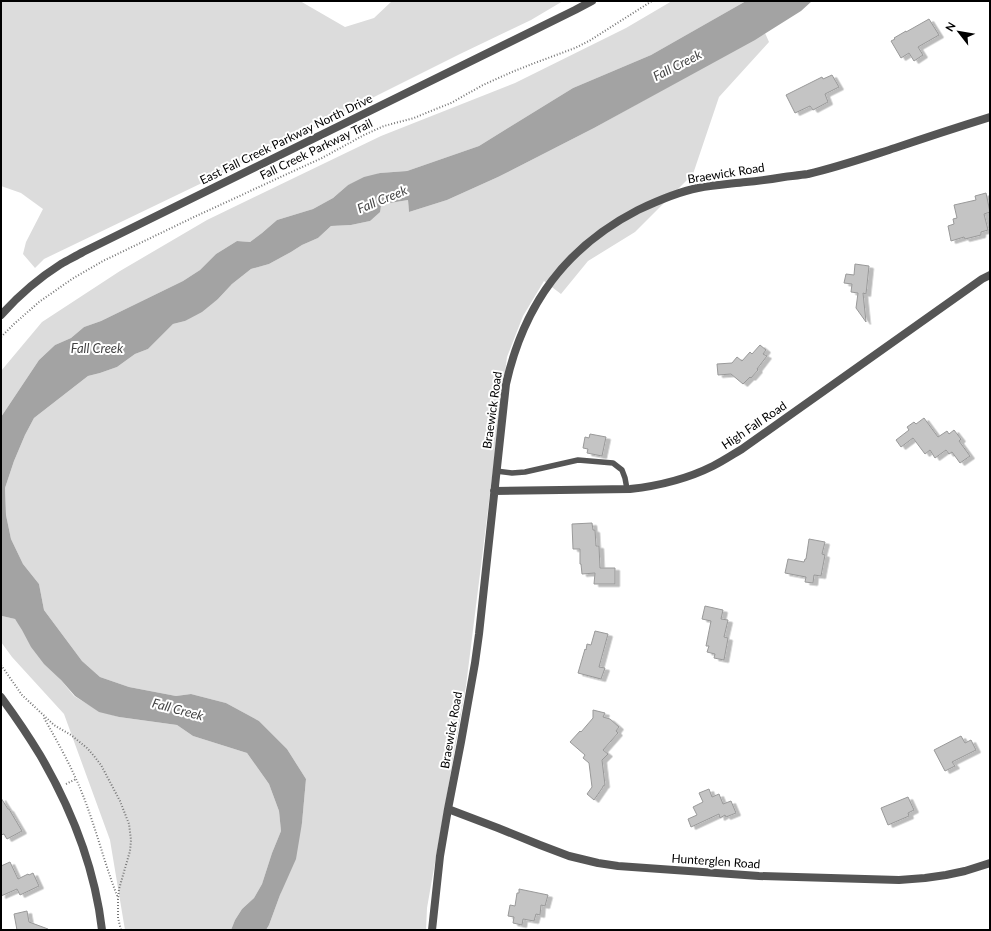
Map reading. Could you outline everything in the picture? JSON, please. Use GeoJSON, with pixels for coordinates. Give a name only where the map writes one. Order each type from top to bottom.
{"type":"FeatureCollection","features":[{"type":"Feature","properties":{"kind":"street","name":"East Fall Creek Parkway North Drive"},"geometry":{"type":"LineString","coordinates":[[1,315],[41,278],[83,252],[592,1]]}},
{"type":"Feature","properties":{"kind":"street","name":"Braewick Road"},"geometry":{"type":"LineString","coordinates":[[432,930],[448,809],[475,662],[506,384],[512,359],[523,329],[549,284],[574,255],[596,236],[632,213],[654,202],[682,192],[715,185],[807,174],[854,161],[990,117]]}},
{"type":"Feature","properties":{"kind":"street","name":"High Fall Road"},"geometry":{"type":"LineString","coordinates":[[494,491],[627,489],[649,486],[686,477],[713,466],[742,450],[982,279],[990,275]]}},
{"type":"Feature","properties":{"kind":"street"},"geometry":{"type":"LineString","coordinates":[[1,697],[30,738],[70,814],[90,871],[102,930]]}},
{"type":"Feature","properties":{"kind":"street","name":"Hunterglen Road"},"geometry":{"type":"LineString","coordinates":[[448,809],[569,856],[618,866],[759,876],[899,880],[946,875],[990,863]]}},
{"type":"Feature","properties":{"kind":"lane"},"geometry":{"type":"LineString","coordinates":[[496,471],[512,473],[525,472],[578,460],[613,463],[622,470],[627,489]]}},
{"type":"Feature","properties":{"kind":"path","name":"Fall Creek Parkway Trail"},"geometry":{"type":"LineString","coordinates":[[1,337],[29,310],[45,298],[72,279],[103,261],[298,170],[364,135],[384,126],[414,118],[451,103],[483,85],[512,72],[575,48],[589,41],[652,1]]}},
{"type":"Feature","properties":{"kind":"path"},"geometry":{"type":"LineString","coordinates":[[1,665],[22,695],[42,715],[54,725],[79,741],[94,756],[101,765],[126,814],[131,840],[130,851],[119,889],[118,918],[121,930]]}},
{"type":"Feature","properties":{"kind":"path"},"geometry":{"type":"LineString","coordinates":[[42,715],[76,779],[118,899]]}},
{"type":"Feature","properties":{"kind":"shaded area"},"geometry":{"type":"Polygon","coordinates":[[[1,1],[300,1],[345,27],[374,18],[392,1],[563,1],[531,20],[204,182],[44,259],[35,268],[23,254],[26,242],[43,209],[21,193],[1,186],[1,1]]]}},
{"type":"Feature","properties":{"kind":"shaded area"},"geometry":{"type":"Polygon","coordinates":[[[672,1],[746,1],[651,55],[573,88],[479,146],[407,171],[380,173],[348,185],[333,198],[313,209],[277,220],[250,242],[237,241],[216,254],[200,270],[183,281],[101,321],[84,327],[71,338],[55,345],[39,360],[1,417],[1,371],[42,322],[120,271],[207,220],[381,136],[515,83],[626,28],[672,1]]]}},
{"type":"Feature","properties":{"kind":"shaded area"},"geometry":{"type":"Polygon","coordinates":[[[765,33],[769,42],[719,97],[693,174],[635,232],[588,261],[561,294],[544,281],[523,316],[507,357],[466,686],[427,908],[426,930],[266,930],[280,895],[302,823],[306,779],[287,749],[259,721],[226,703],[191,694],[176,696],[129,687],[100,677],[82,661],[44,610],[39,584],[23,564],[11,539],[6,515],[5,488],[14,461],[34,418],[88,376],[117,367],[135,354],[148,349],[173,324],[185,321],[218,299],[232,284],[251,269],[269,264],[302,245],[318,238],[331,226],[351,225],[370,221],[383,202],[390,203],[408,200],[409,212],[447,200],[498,177],[594,128],[765,33]]]}},
{"type":"Feature","properties":{"kind":"shaded area"},"geometry":{"type":"Polygon","coordinates":[[[1,614],[2,616],[15,619],[74,696],[99,711],[119,717],[177,725],[193,736],[247,753],[269,784],[279,811],[281,831],[262,884],[254,898],[242,909],[231,930],[125,930],[110,840],[64,714],[12,657],[1,642],[1,614]]]}},
{"type":"Feature","properties":{"kind":"water","name":"Fall Creek"},"geometry":{"type":"Polygon","coordinates":[[[746,1],[812,1],[801,11],[755,40],[594,128],[498,177],[447,200],[409,212],[408,200],[390,203],[383,202],[380,212],[370,221],[351,225],[331,226],[318,238],[302,245],[269,264],[251,269],[232,284],[218,299],[202,312],[185,321],[173,324],[148,349],[135,354],[117,367],[88,376],[34,418],[14,461],[5,488],[6,515],[11,539],[23,564],[39,584],[44,610],[82,661],[100,677],[129,687],[176,696],[191,694],[226,703],[259,721],[287,749],[306,779],[302,823],[296,859],[269,925],[266,930],[231,930],[242,909],[254,898],[262,884],[281,831],[279,811],[269,784],[247,753],[193,736],[177,725],[119,717],[99,712],[75,696],[44,664],[31,647],[15,619],[2,616],[1,417],[39,360],[55,345],[71,338],[84,327],[101,321],[183,281],[200,270],[216,254],[237,241],[250,242],[277,220],[313,209],[333,198],[348,185],[364,177],[380,173],[407,171],[479,146],[573,88],[651,55],[746,1]]]}},
{"type":"Feature","properties":{"kind":"building"},"geometry":{"type":"Polygon","coordinates":[[[929,19],[939,35],[918,47],[923,55],[914,61],[909,53],[901,58],[891,41],[929,19]]]}},
{"type":"Feature","properties":{"kind":"building"},"geometry":{"type":"Polygon","coordinates":[[[832,75],[839,87],[825,94],[828,102],[813,110],[810,106],[795,113],[786,95],[822,77],[823,79],[832,75]]]}},
{"type":"Feature","properties":{"kind":"building"},"geometry":{"type":"Polygon","coordinates":[[[986,193],[990,212],[984,214],[988,230],[981,232],[981,235],[965,239],[964,237],[951,241],[948,226],[954,224],[953,219],[957,218],[954,205],[976,200],[975,196],[986,193]]]}},
{"type":"Feature","properties":{"kind":"building"},"geometry":{"type":"Polygon","coordinates":[[[855,264],[869,266],[866,294],[863,293],[866,322],[856,308],[858,293],[851,292],[852,284],[844,283],[846,274],[854,275],[855,264]]]}},
{"type":"Feature","properties":{"kind":"building"},"geometry":{"type":"Polygon","coordinates":[[[760,345],[766,350],[763,354],[767,356],[757,369],[758,370],[743,384],[731,374],[718,375],[717,364],[732,363],[737,357],[742,361],[750,352],[752,354],[760,345]]]}},
{"type":"Feature","properties":{"kind":"building"},"geometry":{"type":"Polygon","coordinates":[[[924,418],[938,437],[947,431],[949,434],[954,430],[961,439],[959,441],[970,456],[960,463],[952,452],[949,454],[946,450],[935,458],[930,450],[925,454],[913,438],[901,447],[896,440],[909,430],[907,427],[914,422],[916,424],[924,418]]]}},
{"type":"Feature","properties":{"kind":"building"},"geometry":{"type":"Polygon","coordinates":[[[590,434],[606,437],[602,456],[587,453],[588,449],[583,448],[585,437],[589,438],[590,434]]]}},
{"type":"Feature","properties":{"kind":"building"},"geometry":{"type":"Polygon","coordinates":[[[592,523],[593,530],[595,530],[596,546],[599,546],[600,568],[615,568],[615,584],[594,584],[595,573],[582,574],[580,549],[573,549],[572,524],[592,523]]]}},
{"type":"Feature","properties":{"kind":"building"},"geometry":{"type":"Polygon","coordinates":[[[809,539],[825,542],[822,554],[825,555],[821,576],[814,575],[813,583],[805,582],[806,577],[785,573],[788,559],[804,562],[806,559],[809,539]]]}},
{"type":"Feature","properties":{"kind":"building"},"geometry":{"type":"Polygon","coordinates":[[[705,606],[723,610],[721,619],[728,620],[724,637],[728,638],[724,660],[714,658],[715,654],[707,652],[709,646],[706,646],[711,621],[702,619],[705,606]]]}},
{"type":"Feature","properties":{"kind":"building"},"geometry":{"type":"Polygon","coordinates":[[[595,631],[608,634],[599,667],[605,668],[601,679],[578,673],[587,644],[591,645],[595,631]]]}},
{"type":"Feature","properties":{"kind":"building"},"geometry":{"type":"Polygon","coordinates":[[[593,710],[605,713],[603,717],[610,719],[619,727],[616,731],[618,733],[603,750],[608,754],[602,760],[605,785],[594,800],[587,794],[592,787],[589,763],[583,758],[585,755],[570,742],[593,718],[593,710]]]}},
{"type":"Feature","properties":{"kind":"building"},"geometry":{"type":"Polygon","coordinates":[[[961,736],[965,743],[971,740],[976,750],[952,762],[955,766],[945,771],[934,750],[961,736]]]}},
{"type":"Feature","properties":{"kind":"building"},"geometry":{"type":"Polygon","coordinates":[[[709,789],[712,797],[719,794],[723,804],[731,801],[736,813],[726,817],[725,815],[720,818],[719,814],[691,827],[688,819],[697,815],[693,807],[703,802],[699,793],[709,789]]]}},
{"type":"Feature","properties":{"kind":"building"},"geometry":{"type":"Polygon","coordinates":[[[908,797],[914,810],[908,813],[909,816],[888,825],[881,808],[908,797]]]}},
{"type":"Feature","properties":{"kind":"building"},"geometry":{"type":"Polygon","coordinates":[[[1,798],[22,831],[7,839],[4,834],[1,835],[1,798]]]}},
{"type":"Feature","properties":{"kind":"building"},"geometry":{"type":"Polygon","coordinates":[[[10,862],[18,879],[33,873],[39,886],[20,895],[17,889],[1,896],[1,866],[10,862]]]}},
{"type":"Feature","properties":{"kind":"building"},"geometry":{"type":"Polygon","coordinates":[[[519,889],[548,895],[545,906],[541,905],[540,915],[536,914],[534,921],[523,919],[522,925],[513,923],[514,917],[508,916],[510,905],[515,906],[519,889]]]}},
{"type":"Feature","properties":{"kind":"building"},"geometry":{"type":"Polygon","coordinates":[[[27,911],[29,922],[48,930],[17,930],[14,914],[27,911]]]}}]}
